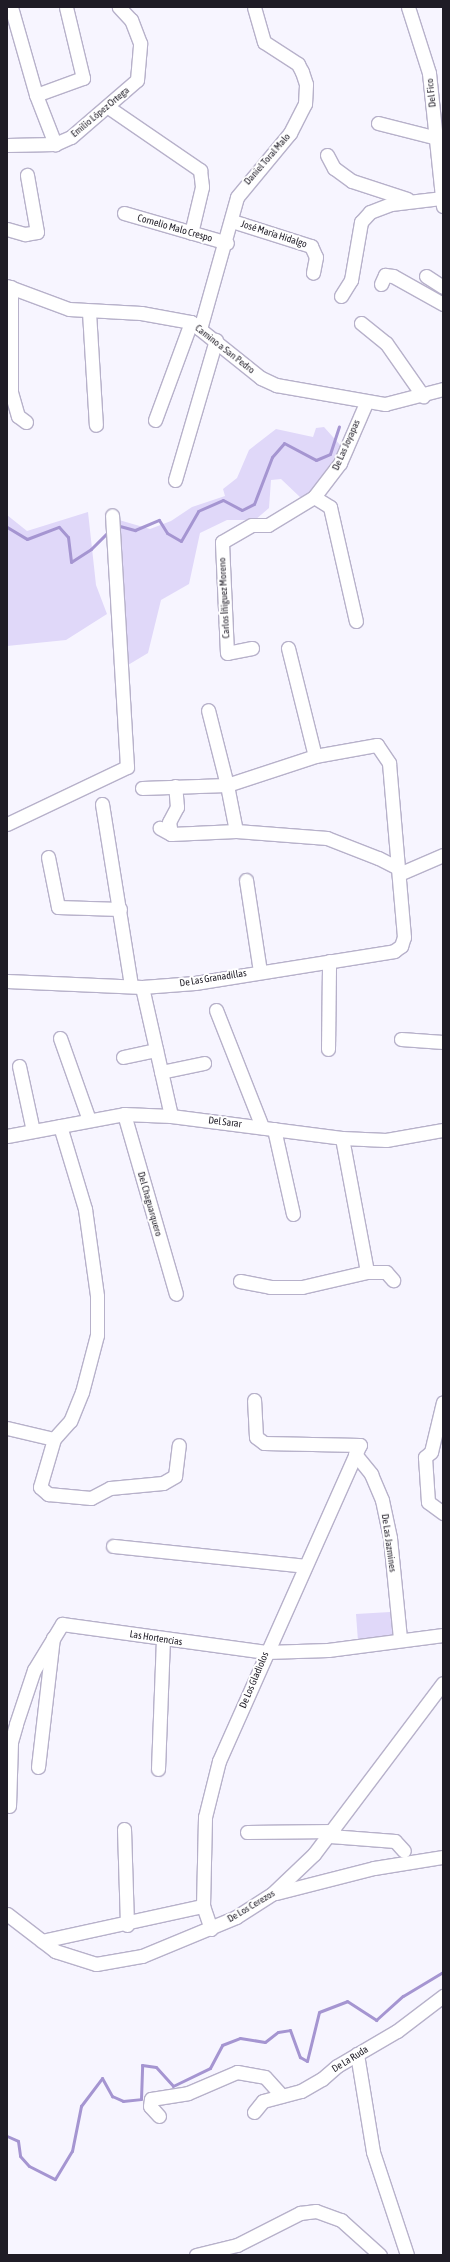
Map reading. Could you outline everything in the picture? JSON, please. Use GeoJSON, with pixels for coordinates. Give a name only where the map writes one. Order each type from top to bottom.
{"type":"FeatureCollection","features":[{"type":"Feature","properties":{"kind":"street"},"geometry":{"type":"LineString","coordinates":[[11,7],[36,95],[55,144]]}},
{"type":"Feature","properties":{"kind":"street"},"geometry":{"type":"LineString","coordinates":[[36,95],[83,78],[66,7]]}},
{"type":"Feature","properties":{"kind":"street","name":"Emilio López Ortega"},"geometry":{"type":"LineString","coordinates":[[7,145],[55,144],[82,130],[137,80],[142,59],[136,31],[119,7]]}},
{"type":"Feature","properties":{"kind":"street","name":"Daniel Toral Malo"},"geometry":{"type":"LineString","coordinates":[[155,420],[196,326],[227,243],[242,188],[290,134],[306,96],[306,84],[298,64],[264,42],[259,34],[254,7]]}},
{"type":"Feature","properties":{"kind":"street","name":"Del Fico"},"geometry":{"type":"LineString","coordinates":[[408,7],[429,73],[442,202]]}},
{"type":"Feature","properties":{"kind":"street"},"geometry":{"type":"LineString","coordinates":[[108,107],[200,170],[202,187],[191,233]]}},
{"type":"Feature","properties":{"kind":"street"},"geometry":{"type":"LineString","coordinates":[[378,123],[436,138]]}},
{"type":"Feature","properties":{"kind":"street"},"geometry":{"type":"LineString","coordinates":[[327,155],[334,168],[352,181],[414,201]]}},
{"type":"Feature","properties":{"kind":"street"},"geometry":{"type":"LineString","coordinates":[[7,229],[25,234],[37,232],[27,176]]}},
{"type":"Feature","properties":{"kind":"street"},"geometry":{"type":"LineString","coordinates":[[341,296],[351,280],[361,222],[370,212],[391,204],[414,201],[442,202]]}},
{"type":"Feature","properties":{"kind":"street","name":"Cornelio Malo Crespo"},"geometry":{"type":"LineString","coordinates":[[124,213],[227,243]]}},
{"type":"Feature","properties":{"kind":"street","name":"José María Hidalgo"},"geometry":{"type":"LineString","coordinates":[[232,221],[311,246],[316,257],[313,273]]}},
{"type":"Feature","properties":{"kind":"street"},"geometry":{"type":"LineString","coordinates":[[381,284],[385,275],[393,276],[443,304]]}},
{"type":"Feature","properties":{"kind":"street"},"geometry":{"type":"LineString","coordinates":[[426,276],[443,287]]}},
{"type":"Feature","properties":{"kind":"street"},"geometry":{"type":"LineString","coordinates":[[9,287],[11,392],[18,416],[26,422]]}},
{"type":"Feature","properties":{"kind":"street","name":"Camino a San Pedro"},"geometry":{"type":"LineString","coordinates":[[9,287],[60,306],[89,312],[141,313],[196,326],[216,340],[269,383],[366,402],[395,403],[443,389]]}},
{"type":"Feature","properties":{"kind":"street"},"geometry":{"type":"LineString","coordinates":[[89,312],[96,425]]}},
{"type":"Feature","properties":{"kind":"street"},"geometry":{"type":"LineString","coordinates":[[361,323],[386,343],[423,396]]}},
{"type":"Feature","properties":{"kind":"street"},"geometry":{"type":"LineString","coordinates":[[175,480],[216,340]]}},
{"type":"Feature","properties":{"kind":"street","name":"De Las Joyapas"},"geometry":{"type":"LineString","coordinates":[[222,542],[252,525],[268,525],[314,497],[340,463],[366,402]]}},
{"type":"Feature","properties":{"kind":"street"},"geometry":{"type":"LineString","coordinates":[[314,497],[330,507],[356,621]]}},
{"type":"Feature","properties":{"kind":"street"},"geometry":{"type":"LineString","coordinates":[[7,824],[127,767],[112,516]]}},
{"type":"Feature","properties":{"kind":"street","name":"Carlos Íñiguez Moreno"},"geometry":{"type":"LineString","coordinates":[[222,542],[227,652],[252,648]]}},
{"type":"Feature","properties":{"kind":"street"},"geometry":{"type":"LineString","coordinates":[[288,648],[314,756]]}},
{"type":"Feature","properties":{"kind":"street"},"geometry":{"type":"LineString","coordinates":[[208,710],[227,785],[236,831]]}},
{"type":"Feature","properties":{"kind":"street"},"geometry":{"type":"LineString","coordinates":[[142,788],[227,785],[314,756],[366,745],[377,745],[384,753],[389,763],[398,871]]}},
{"type":"Feature","properties":{"kind":"street"},"geometry":{"type":"LineString","coordinates":[[175,786],[177,807],[166,831],[236,831],[327,838],[344,842],[398,871],[443,856]]}},
{"type":"Feature","properties":{"kind":"street"},"geometry":{"type":"LineString","coordinates":[[102,804],[120,909],[136,986],[156,1050],[171,1116]]}},
{"type":"Feature","properties":{"kind":"street"},"geometry":{"type":"LineString","coordinates":[[48,857],[58,907],[120,909]]}},
{"type":"Feature","properties":{"kind":"street","name":"De Las Granadillas"},"geometry":{"type":"LineString","coordinates":[[7,981],[136,986],[195,983],[260,971],[394,951],[404,937],[398,871]]}},
{"type":"Feature","properties":{"kind":"street"},"geometry":{"type":"LineString","coordinates":[[246,880],[260,971]]}},
{"type":"Feature","properties":{"kind":"street"},"geometry":{"type":"LineString","coordinates":[[328,1049],[329,961]]}},
{"type":"Feature","properties":{"kind":"street"},"geometry":{"type":"LineString","coordinates":[[216,1010],[268,1128],[292,1214]]}},
{"type":"Feature","properties":{"kind":"street"},"geometry":{"type":"LineString","coordinates":[[60,1038],[89,1120]]}},
{"type":"Feature","properties":{"kind":"street"},"geometry":{"type":"LineString","coordinates":[[401,1039],[443,1042]]}},
{"type":"Feature","properties":{"kind":"street"},"geometry":{"type":"LineString","coordinates":[[123,1057],[156,1050]]}},
{"type":"Feature","properties":{"kind":"street"},"geometry":{"type":"LineString","coordinates":[[161,1072],[204,1063]]}},
{"type":"Feature","properties":{"kind":"street"},"geometry":{"type":"LineString","coordinates":[[19,1066],[33,1131]]}},
{"type":"Feature","properties":{"kind":"street","name":"Del Sarar"},"geometry":{"type":"LineString","coordinates":[[7,1136],[124,1114],[171,1116],[342,1138],[386,1140],[443,1130]]}},
{"type":"Feature","properties":{"kind":"street","name":"Del Chaguarquero"},"geometry":{"type":"LineString","coordinates":[[124,1114],[176,1294]]}},
{"type":"Feature","properties":{"kind":"street"},"geometry":{"type":"LineString","coordinates":[[60,1126],[85,1209],[98,1315],[97,1335],[82,1392],[70,1421],[54,1439],[40,1487],[48,1494],[91,1498],[110,1488],[171,1480],[175,1476],[179,1445]]}},
{"type":"Feature","properties":{"kind":"street"},"geometry":{"type":"LineString","coordinates":[[342,1138],[367,1272]]}},
{"type":"Feature","properties":{"kind":"street"},"geometry":{"type":"LineString","coordinates":[[240,1281],[270,1287],[302,1287],[367,1272],[386,1272],[393,1280]]}},
{"type":"Feature","properties":{"kind":"street"},"geometry":{"type":"LineString","coordinates":[[254,1400],[256,1437],[264,1443],[358,1450]]}},
{"type":"Feature","properties":{"kind":"street"},"geometry":{"type":"LineString","coordinates":[[443,1402],[437,1452],[425,1457],[428,1502],[443,1513]]}},
{"type":"Feature","properties":{"kind":"street"},"geometry":{"type":"LineString","coordinates":[[7,1428],[54,1439]]}},
{"type":"Feature","properties":{"kind":"street","name":"De Los Gladiolos"},"geometry":{"type":"LineString","coordinates":[[211,1929],[203,1906],[206,1817],[211,1790],[219,1761],[266,1652],[358,1450]]}},
{"type":"Feature","properties":{"kind":"street","name":"De Las Jazmines"},"geometry":{"type":"LineString","coordinates":[[358,1450],[371,1474],[382,1500],[400,1638]]}},
{"type":"Feature","properties":{"kind":"street"},"geometry":{"type":"LineString","coordinates":[[113,1546],[305,1566]]}},
{"type":"Feature","properties":{"kind":"street","name":"Las Hortencias"},"geometry":{"type":"LineString","coordinates":[[9,1806],[11,1742],[34,1670],[53,1636],[62,1624],[69,1623],[163,1639],[266,1652],[328,1650],[400,1638],[443,1635]]}},
{"type":"Feature","properties":{"kind":"street"},"geometry":{"type":"LineString","coordinates":[[38,1767],[53,1636]]}},
{"type":"Feature","properties":{"kind":"street"},"geometry":{"type":"LineString","coordinates":[[158,1769],[163,1639]]}},
{"type":"Feature","properties":{"kind":"street","name":"De Los Cerezos"},"geometry":{"type":"LineString","coordinates":[[7,1914],[42,1941],[76,1961],[96,1964],[142,1956],[211,1929],[272,1894],[332,1833],[443,1683]]}},
{"type":"Feature","properties":{"kind":"street"},"geometry":{"type":"LineString","coordinates":[[124,1829],[127,1925]]}},
{"type":"Feature","properties":{"kind":"street"},"geometry":{"type":"LineString","coordinates":[[247,1832],[332,1833],[395,1841],[404,1851]]}},
{"type":"Feature","properties":{"kind":"street"},"geometry":{"type":"LineString","coordinates":[[272,1894],[374,1868],[443,1857]]}},
{"type":"Feature","properties":{"kind":"street"},"geometry":{"type":"LineString","coordinates":[[42,1941],[127,1925],[203,1906]]}},
{"type":"Feature","properties":{"kind":"street","name":"De La Ruda"},"geometry":{"type":"LineString","coordinates":[[254,2112],[258,2104],[301,2091],[357,2054],[397,2031],[443,1996]]}},
{"type":"Feature","properties":{"kind":"street"},"geometry":{"type":"LineString","coordinates":[[357,2054],[373,2152],[407,2255]]}},
{"type":"Feature","properties":{"kind":"street"},"geometry":{"type":"LineString","coordinates":[[159,2116],[150,2106],[151,2099],[188,2093],[237,2072],[265,2077],[282,2096]]}},
{"type":"Feature","properties":{"kind":"street"},"geometry":{"type":"LineString","coordinates":[[196,2255],[237,2245],[300,2213],[316,2211],[341,2220],[380,2255]]}},
{"type":"Feature","properties":{"kind":"shaded area"},"geometry":{"type":"Polygon","coordinates":[[[324,427],[341,446],[317,488],[301,498],[281,479],[271,480],[269,508],[255,520],[227,520],[200,533],[189,584],[161,600],[148,653],[128,665],[119,520],[150,529],[171,521],[192,507],[225,496],[223,489],[237,478],[249,450],[276,429],[313,437],[316,428],[324,427]]]}},
{"type":"Feature","properties":{"kind":"shaded area"},"geometry":{"type":"Polygon","coordinates":[[[88,512],[96,585],[107,614],[66,640],[7,646],[7,515],[27,531],[88,512]]]}},
{"type":"Feature","properties":{"kind":"shaded area"},"geometry":{"type":"Polygon","coordinates":[[[390,1612],[394,1635],[358,1641],[356,1614],[390,1612]]]}},
{"type":"Feature","properties":{"kind":"waterway"},"geometry":{"type":"LineString","coordinates":[[116,525],[135,530],[159,520],[167,533],[181,541],[198,511],[223,500],[242,510],[254,504],[272,457],[284,443],[316,460],[330,454],[339,426]]}},
{"type":"Feature","properties":{"kind":"waterway"},"geometry":{"type":"LineString","coordinates":[[7,527],[27,539],[59,527],[68,537],[71,562],[91,549],[109,531]]}},
{"type":"Feature","properties":{"kind":"waterway"},"geometry":{"type":"LineString","coordinates":[[7,2136],[18,2141],[20,2156],[29,2166],[55,2179],[72,2151],[81,2106],[102,2078],[112,2096],[123,2101],[141,2099],[142,2065],[156,2067],[173,2086],[210,2068],[222,2045],[240,2038],[265,2042],[278,2032],[290,2030],[300,2057],[307,2061],[319,2012],[347,2001],[376,2020],[403,1996],[443,1972]]}}]}
